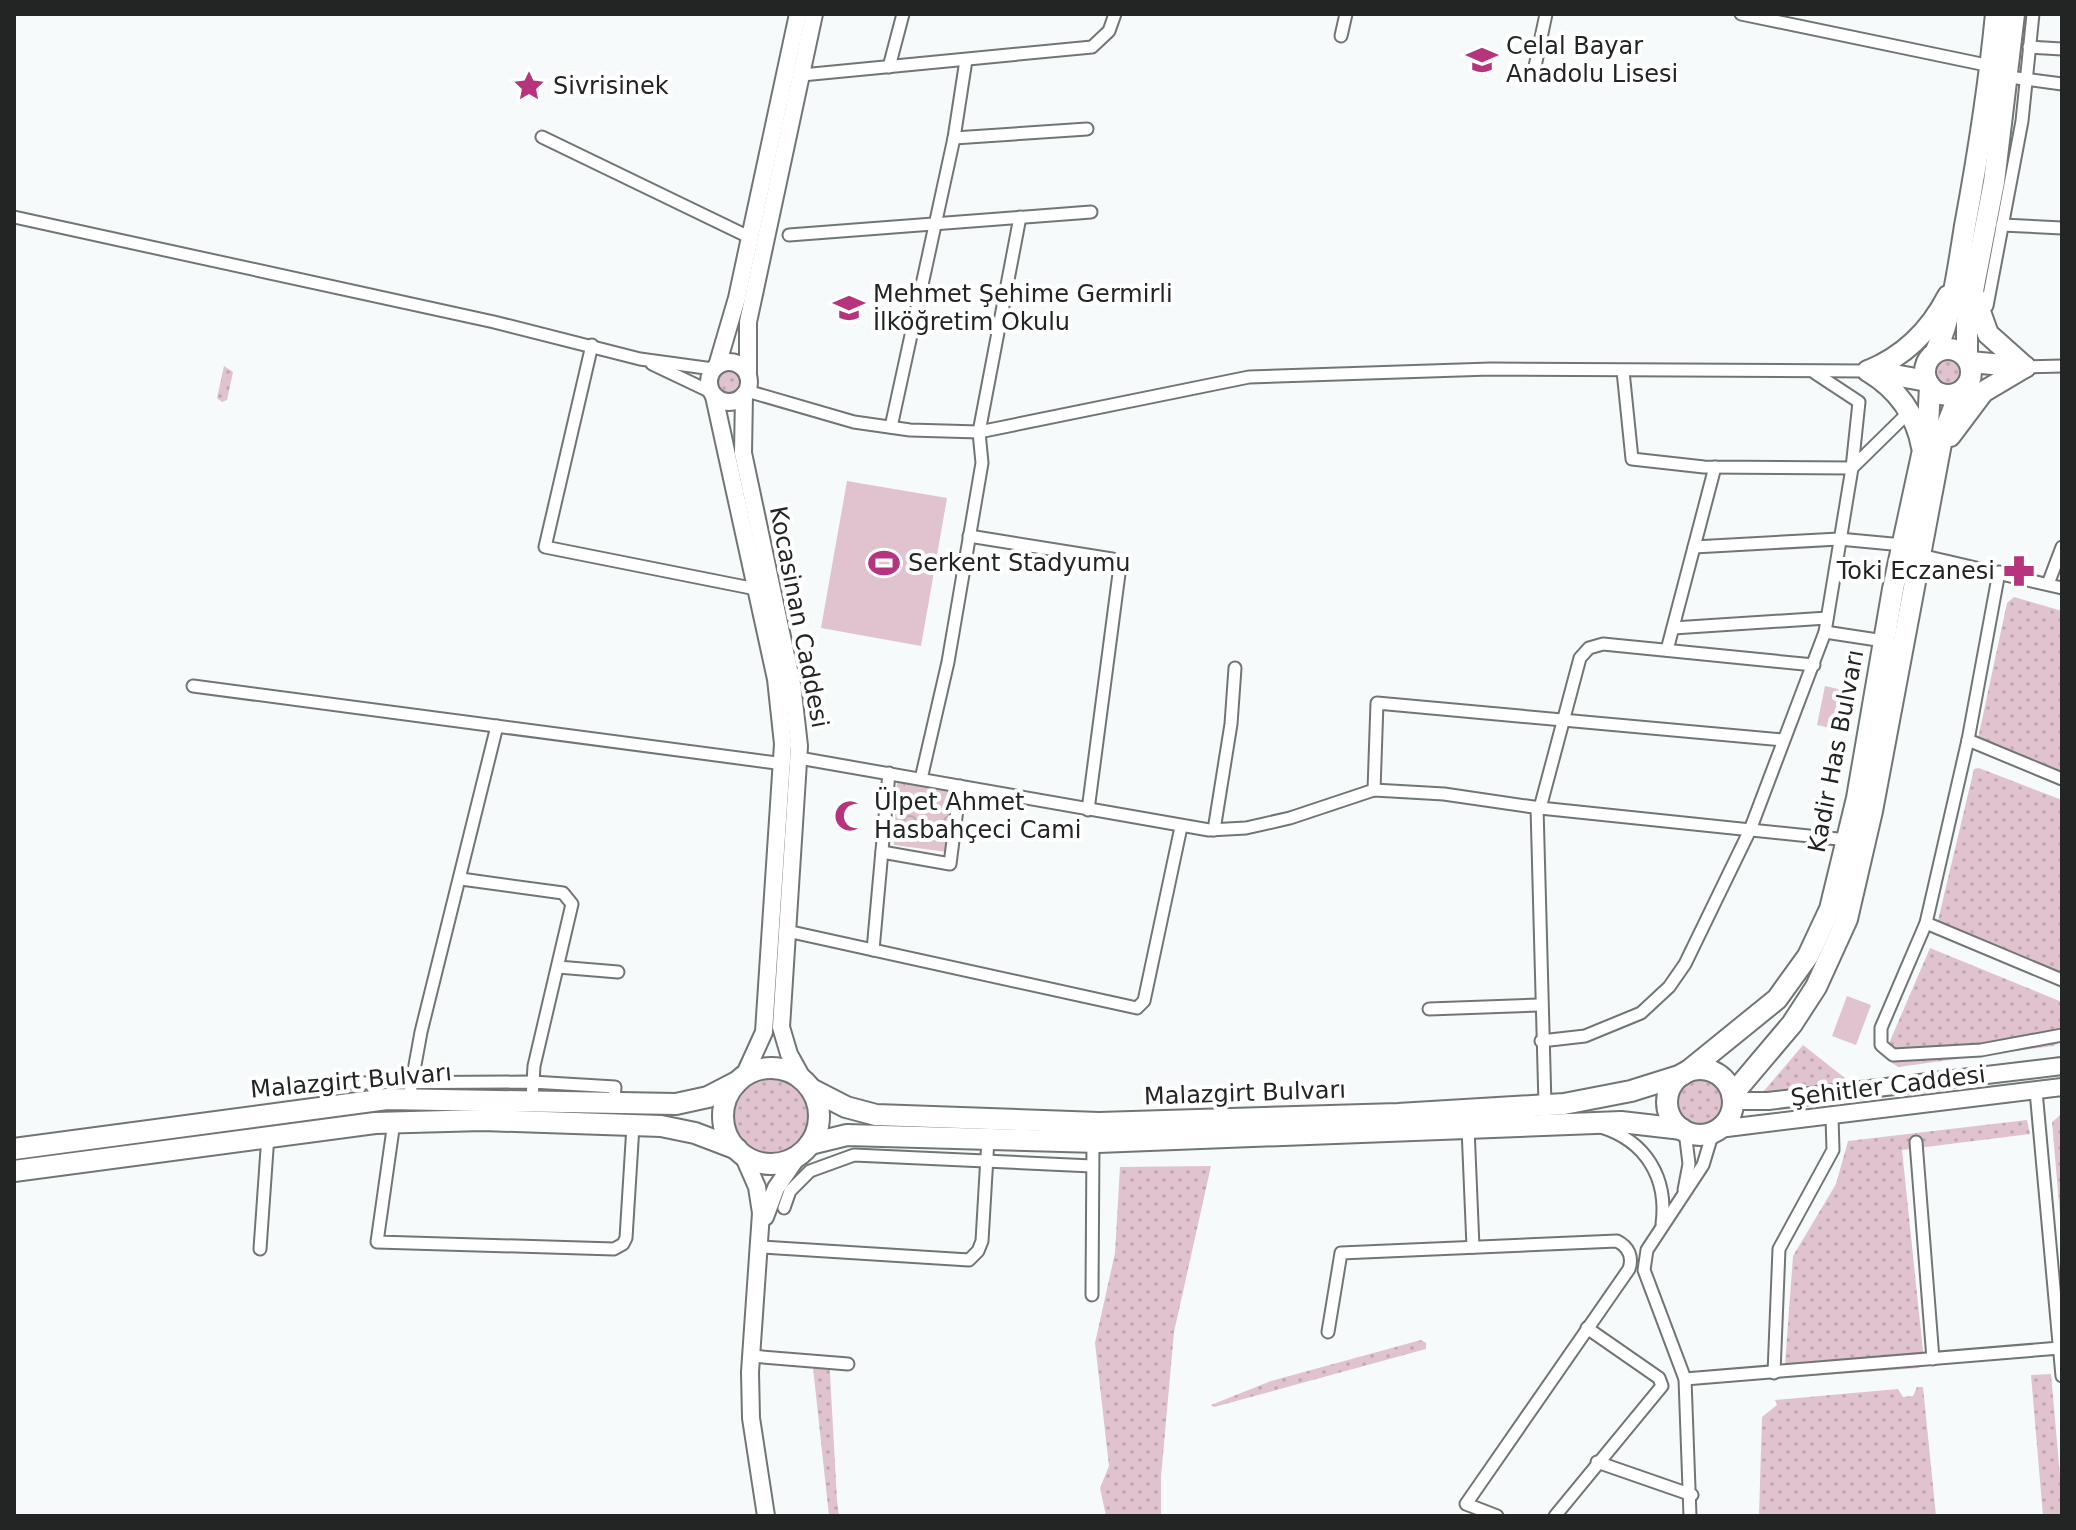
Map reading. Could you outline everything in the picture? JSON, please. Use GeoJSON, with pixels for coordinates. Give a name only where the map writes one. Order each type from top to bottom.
{"type":"FeatureCollection","features":[{"type":"Feature","properties":{"kind":"highway"},"geometry":{"type":"LineString","coordinates":[[1928,384],[1925,370],[1948,323],[1991,66],[1996,14]]}},
{"type":"Feature","properties":{"kind":"highway"},"geometry":{"type":"LineString","coordinates":[[1964,388],[1972,373],[1968,360],[1967,322],[1973,286],[1998,218],[2018,78],[2014,14]]}},
{"type":"Feature","properties":{"kind":"highway"},"geometry":{"type":"LineString","coordinates":[[1889,363],[1928,328],[1948,296],[1957,272]]}},
{"type":"Feature","properties":{"kind":"highway"},"geometry":{"type":"LineString","coordinates":[[1973,286],[1978,315],[1988,334],[2025,367]]}},
{"type":"Feature","properties":{"kind":"highway"},"geometry":{"type":"LineString","coordinates":[[1868,371],[1952,348],[1968,360],[2025,367]]}},
{"type":"Feature","properties":{"kind":"highway"},"geometry":{"type":"LineString","coordinates":[[1868,371],[1928,384],[1944,395],[2025,367]]}},
{"type":"Feature","properties":{"kind":"highway"},"geometry":{"type":"LineString","coordinates":[[1868,371],[1892,389],[1909,412],[1931,455],[1976,398],[2025,367]]}},
{"type":"Feature","properties":{"kind":"highway","name":"Kadir Has Bulvarı"},"geometry":{"type":"LineString","coordinates":[[1733,1098],[1808,999],[1829,962],[1847,919],[1872,811],[1911,550],[1931,455],[1928,384]]}},
{"type":"Feature","properties":{"kind":"highway","name":"Kadir Has Bulvarı"},"geometry":{"type":"LineString","coordinates":[[1931,455],[1964,388]]}},
{"type":"Feature","properties":{"kind":"highway","name":"Kadir Has Bulvarı"},"geometry":{"type":"LineString","coordinates":[[1684,1073],[1777,999],[1799,971],[1827,917],[1848,840],[1884,641],[1911,550]]}},
{"type":"Feature","properties":{"kind":"highway"},"geometry":{"type":"LineString","coordinates":[[776,1068],[792,1073],[808,1086],[819,1121],[804,1150],[766,1164],[740,1152],[727,1136],[723,1120],[728,1095],[741,1079],[759,1070],[776,1068]]}},
{"type":"Feature","properties":{"kind":"highway"},"geometry":{"type":"LineString","coordinates":[[1700,1069],[1718,1074],[1733,1098],[1728,1120],[1716,1130],[1699,1134],[1684,1130],[1670,1115],[1667,1102],[1673,1084],[1684,1073],[1700,1069]]}},
{"type":"Feature","properties":{"kind":"highway","name":"Malazgirt Bulvarı"},"geometry":{"type":"LineString","coordinates":[[808,1086],[846,1107],[876,1115],[1099,1123],[1545,1105],[1612,1096],[1684,1073]]}},
{"type":"Feature","properties":{"kind":"highway","name":"Malazgirt Bulvarı"},"geometry":{"type":"LineString","coordinates":[[14,1149],[410,1089],[532,1091],[614,1101],[687,1102],[718,1093],[741,1079]]}},
{"type":"Feature","properties":{"kind":"highway","name":"Malazgirt Bulvarı"},"geometry":{"type":"LineString","coordinates":[[14,1171],[268,1135],[394,1122],[483,1120],[678,1129],[740,1152]]}},
{"type":"Feature","properties":{"kind":"highway","name":"Malazgirt Bulvarı"},"geometry":{"type":"LineString","coordinates":[[804,1150],[847,1135],[1093,1142],[1621,1122],[1684,1130]]}},
{"type":"Feature","properties":{"kind":"main road"},"geometry":{"type":"LineString","coordinates":[[715,367],[732,362],[746,387],[731,403],[712,394],[708,379],[733,317],[798,14]]}},
{"type":"Feature","properties":{"kind":"main road","name":"Kocasinan Caddesi"},"geometry":{"type":"LineString","coordinates":[[808,1086],[789,1054],[781,1027],[787,931],[792,684],[743,453],[748,322],[814,14]]}},
{"type":"Feature","properties":{"kind":"main road","name":"Kocasinan Caddesi"},"geometry":{"type":"LineString","coordinates":[[712,394],[791,761],[764,1032],[741,1079]]}},
{"type":"Feature","properties":{"kind":"main road","name":"Şehitler Caddesi"},"geometry":{"type":"LineString","coordinates":[[1733,1098],[1768,1101],[2062,1066]]}},
{"type":"Feature","properties":{"kind":"main road","name":"Şehitler Caddesi"},"geometry":{"type":"LineString","coordinates":[[1716,1130],[2062,1087]]}},
{"type":"Feature","properties":{"kind":"main road"},"geometry":{"type":"LineString","coordinates":[[762,1226],[776,1188],[804,1150]]}},
{"type":"Feature","properties":{"kind":"main road"},"geometry":{"type":"LineString","coordinates":[[740,1152],[757,1187],[762,1226],[751,1356],[751,1418],[766,1516]]}},
{"type":"Feature","properties":{"kind":"street"},"geometry":{"type":"LineString","coordinates":[[889,67],[903,14]]}},
{"type":"Feature","properties":{"kind":"street"},"geometry":{"type":"LineString","coordinates":[[802,75],[1092,47],[1105,36],[1115,14]]}},
{"type":"Feature","properties":{"kind":"street"},"geometry":{"type":"LineString","coordinates":[[1341,36],[1346,14]]}},
{"type":"Feature","properties":{"kind":"street"},"geometry":{"type":"LineString","coordinates":[[1533,76],[1546,14]]}},
{"type":"Feature","properties":{"kind":"street"},"geometry":{"type":"LineString","coordinates":[[1741,14],[1791,19],[1991,66]]}},
{"type":"Feature","properties":{"kind":"street"},"geometry":{"type":"LineString","coordinates":[[2033,14],[2029,47],[2018,78],[2062,84]]}},
{"type":"Feature","properties":{"kind":"street"},"geometry":{"type":"LineString","coordinates":[[2029,47],[2062,49]]}},
{"type":"Feature","properties":{"kind":"street"},"geometry":{"type":"LineString","coordinates":[[891,427],[954,138],[966,60]]}},
{"type":"Feature","properties":{"kind":"street"},"geometry":{"type":"LineString","coordinates":[[954,138],[1087,129]]}},
{"type":"Feature","properties":{"kind":"street"},"geometry":{"type":"LineString","coordinates":[[542,137],[749,237]]}},
{"type":"Feature","properties":{"kind":"street"},"geometry":{"type":"LineString","coordinates":[[789,235],[1091,212]]}},
{"type":"Feature","properties":{"kind":"street"},"geometry":{"type":"LineString","coordinates":[[14,217],[592,345],[640,359],[712,394]]}},
{"type":"Feature","properties":{"kind":"street"},"geometry":{"type":"LineString","coordinates":[[921,779],[948,662],[982,463],[979,432],[1020,217]]}},
{"type":"Feature","properties":{"kind":"street"},"geometry":{"type":"LineString","coordinates":[[1987,306],[1998,218],[2062,228]]}},
{"type":"Feature","properties":{"kind":"street"},"geometry":{"type":"LineString","coordinates":[[592,345],[545,547],[756,589]]}},
{"type":"Feature","properties":{"kind":"street"},"geometry":{"type":"LineString","coordinates":[[640,359],[715,367]]}},
{"type":"Feature","properties":{"kind":"street"},"geometry":{"type":"LineString","coordinates":[[2025,367],[2062,366]]}},
{"type":"Feature","properties":{"kind":"street"},"geometry":{"type":"LineString","coordinates":[[746,387],[813,413],[891,427],[979,432],[1249,377],[1490,369],[1868,371]]}},
{"type":"Feature","properties":{"kind":"street"},"geometry":{"type":"LineString","coordinates":[[1623,371],[1632,459],[1715,467],[1852,468],[1909,412]]}},
{"type":"Feature","properties":{"kind":"street"},"geometry":{"type":"LineString","coordinates":[[1541,1041],[1573,1039],[1597,1033],[1641,1013],[1660,997],[1685,964],[1750,830],[1825,632],[1852,468],[1859,402],[1814,373]]}},
{"type":"Feature","properties":{"kind":"street"},"geometry":{"type":"LineString","coordinates":[[1667,650],[1715,467]]}},
{"type":"Feature","properties":{"kind":"street"},"geometry":{"type":"LineString","coordinates":[[969,536],[1112,559],[1120,566],[1088,810]]}},
{"type":"Feature","properties":{"kind":"street"},"geometry":{"type":"LineString","coordinates":[[1694,547],[1839,539],[1911,550],[2062,588]]}},
{"type":"Feature","properties":{"kind":"street"},"geometry":{"type":"LineString","coordinates":[[2048,584],[2062,547]]}},
{"type":"Feature","properties":{"kind":"street"},"geometry":{"type":"LineString","coordinates":[[1999,572],[1968,740],[1926,923],[1881,1028],[1881,1045],[1893,1055],[1981,1050],[2062,1035]]}},
{"type":"Feature","properties":{"kind":"street"},"geometry":{"type":"LineString","coordinates":[[1673,628],[1827,618]]}},
{"type":"Feature","properties":{"kind":"street"},"geometry":{"type":"LineString","coordinates":[[1825,632],[1884,641]]}},
{"type":"Feature","properties":{"kind":"street"},"geometry":{"type":"LineString","coordinates":[[1545,1105],[1539,1005],[1538,808],[1580,658],[1589,648],[1603,644],[1814,665]]}},
{"type":"Feature","properties":{"kind":"street"},"geometry":{"type":"LineString","coordinates":[[1214,830],[1231,724],[1235,668]]}},
{"type":"Feature","properties":{"kind":"street"},"geometry":{"type":"LineString","coordinates":[[193,686],[889,773],[1181,827],[1214,830],[1290,818],[1374,790],[1444,794],[1538,808],[1848,840]]}},
{"type":"Feature","properties":{"kind":"street"},"geometry":{"type":"LineString","coordinates":[[1374,790],[1377,703],[1782,740]]}},
{"type":"Feature","properties":{"kind":"street"},"geometry":{"type":"LineString","coordinates":[[352,1083],[410,1089],[497,726]]}},
{"type":"Feature","properties":{"kind":"street"},"geometry":{"type":"LineString","coordinates":[[1968,740],[2062,779]]}},
{"type":"Feature","properties":{"kind":"street"},"geometry":{"type":"LineString","coordinates":[[873,950],[889,773]]}},
{"type":"Feature","properties":{"kind":"street"},"geometry":{"type":"LineString","coordinates":[[882,852],[950,864],[960,786]]}},
{"type":"Feature","properties":{"kind":"street"},"geometry":{"type":"LineString","coordinates":[[787,931],[1139,1007],[1144,1001],[1181,827]]}},
{"type":"Feature","properties":{"kind":"street"},"geometry":{"type":"LineString","coordinates":[[461,879],[566,895],[572,908],[532,1091]]}},
{"type":"Feature","properties":{"kind":"street"},"geometry":{"type":"LineString","coordinates":[[1926,923],[2062,980]]}},
{"type":"Feature","properties":{"kind":"street"},"geometry":{"type":"LineString","coordinates":[[558,967],[618,972]]}},
{"type":"Feature","properties":{"kind":"street"},"geometry":{"type":"LineString","coordinates":[[1429,1009],[1539,1005]]}},
{"type":"Feature","properties":{"kind":"street"},"geometry":{"type":"LineString","coordinates":[[2036,1091],[2062,1376]]}},
{"type":"Feature","properties":{"kind":"street"},"geometry":{"type":"LineString","coordinates":[[1774,1373],[1779,1249],[1833,1150],[1832,1117]]}},
{"type":"Feature","properties":{"kind":"street"},"geometry":{"type":"LineString","coordinates":[[394,1122],[377,1242],[614,1249],[626,1238],[633,1126]]}},
{"type":"Feature","properties":{"kind":"street"},"geometry":{"type":"LineString","coordinates":[[1585,1124],[1625,1137],[1650,1160],[1662,1191],[1661,1229]]}},
{"type":"Feature","properties":{"kind":"street"},"geometry":{"type":"LineString","coordinates":[[1468,1128],[1473,1247]]}},
{"type":"Feature","properties":{"kind":"street"},"geometry":{"type":"LineString","coordinates":[[1683,1195],[1689,1164],[1684,1130]]}},
{"type":"Feature","properties":{"kind":"street"},"geometry":{"type":"LineString","coordinates":[[1690,1516],[1692,1495],[1685,1379],[1644,1270],[1646,1258],[1661,1229],[1709,1154],[1716,1130]]}},
{"type":"Feature","properties":{"kind":"street"},"geometry":{"type":"LineString","coordinates":[[260,1249],[268,1135]]}},
{"type":"Feature","properties":{"kind":"street"},"geometry":{"type":"LineString","coordinates":[[761,1247],[969,1260],[982,1241],[988,1139]]}},
{"type":"Feature","properties":{"kind":"street"},"geometry":{"type":"LineString","coordinates":[[1092,1295],[1093,1142]]}},
{"type":"Feature","properties":{"kind":"street"},"geometry":{"type":"LineString","coordinates":[[1916,1142],[1933,1359]]}},
{"type":"Feature","properties":{"kind":"street"},"geometry":{"type":"LineString","coordinates":[[784,1208],[786,1199],[802,1178],[819,1166],[865,1154],[1092,1166]]}},
{"type":"Feature","properties":{"kind":"street"},"geometry":{"type":"LineString","coordinates":[[1328,1332],[1341,1253],[1617,1241],[1631,1256],[1646,1258]]}},
{"type":"Feature","properties":{"kind":"street"},"geometry":{"type":"LineString","coordinates":[[1497,1516],[1466,1504],[1629,1269],[1631,1256]]}},
{"type":"Feature","properties":{"kind":"street"},"geometry":{"type":"LineString","coordinates":[[1555,1516],[1662,1383],[1587,1328]]}},
{"type":"Feature","properties":{"kind":"street"},"geometry":{"type":"LineString","coordinates":[[1685,1379],[2060,1348]]}},
{"type":"Feature","properties":{"kind":"street"},"geometry":{"type":"LineString","coordinates":[[751,1356],[848,1364]]}},
{"type":"Feature","properties":{"kind":"street"},"geometry":{"type":"LineString","coordinates":[[1597,1462],[1692,1495]]}},
{"type":"Feature","properties":{"kind":"green space"},"geometry":{"type":"Polygon","coordinates":[[[1948,353],[1961,359],[1967,372],[1961,385],[1948,391],[1935,385],[1929,372],[1935,359],[1948,353]]]}},
{"type":"Feature","properties":{"kind":"green space"},"geometry":{"type":"Polygon","coordinates":[[[224,366],[233,372],[227,400],[222,402],[217,398],[224,366]]]}},
{"type":"Feature","properties":{"kind":"green space"},"geometry":{"type":"Polygon","coordinates":[[[729,366],[740,371],[745,382],[740,393],[729,398],[718,393],[713,382],[718,371],[729,366]]]}},
{"type":"Feature","properties":{"kind":"green space","name":"Serkent Stadyumu"},"geometry":{"type":"Polygon","coordinates":[[[847,481],[947,498],[921,646],[821,628],[847,481]]]}},
{"type":"Feature","properties":{"kind":"green space"},"geometry":{"type":"Polygon","coordinates":[[[2014,597],[2062,611],[2062,785],[1976,748],[2007,603],[2014,597]]]}},
{"type":"Feature","properties":{"kind":"green space"},"geometry":{"type":"Polygon","coordinates":[[[1825,686],[1851,692],[1842,731],[1817,725],[1825,686]]]}},
{"type":"Feature","properties":{"kind":"green space"},"geometry":{"type":"Polygon","coordinates":[[[1979,768],[2062,800],[2062,985],[1935,933],[1974,769],[1979,768]]]}},
{"type":"Feature","properties":{"kind":"green space"},"geometry":{"type":"Polygon","coordinates":[[[897,781],[954,791],[947,852],[894,845],[897,781]]]}},
{"type":"Feature","properties":{"kind":"green space"},"geometry":{"type":"Polygon","coordinates":[[[1930,948],[2062,1002],[2062,1042],[2053,1046],[1898,1067],[1889,1061],[1887,1048],[1930,948]]]}},
{"type":"Feature","properties":{"kind":"green space"},"geometry":{"type":"Polygon","coordinates":[[[1847,996],[1871,1005],[1856,1045],[1832,1036],[1847,996]]]}},
{"type":"Feature","properties":{"kind":"green space"},"geometry":{"type":"Polygon","coordinates":[[[1803,1045],[1850,1082],[2062,1056],[2062,1072],[1764,1098],[1763,1092],[1803,1045]]]}},
{"type":"Feature","properties":{"kind":"green space"},"geometry":{"type":"Polygon","coordinates":[[[771,1076],[786,1079],[799,1088],[808,1101],[811,1116],[808,1131],[799,1144],[786,1153],[771,1156],[756,1153],[743,1144],[734,1131],[731,1116],[734,1101],[743,1088],[756,1079],[771,1076]]]}},
{"type":"Feature","properties":{"kind":"green space"},"geometry":{"type":"Polygon","coordinates":[[[1700,1076],[1718,1084],[1726,1102],[1718,1120],[1700,1128],[1682,1120],[1674,1102],[1682,1084],[1700,1076]]]}},
{"type":"Feature","properties":{"kind":"green space"},"geometry":{"type":"Polygon","coordinates":[[[2062,1114],[2062,1238],[2052,1122],[2062,1114]]]}},
{"type":"Feature","properties":{"kind":"green space"},"geometry":{"type":"Polygon","coordinates":[[[2027,1120],[2030,1134],[1902,1150],[1924,1361],[1919,1368],[1784,1378],[1793,1256],[1836,1184],[1848,1141],[2027,1120]]]}},
{"type":"Feature","properties":{"kind":"green space"},"geometry":{"type":"Polygon","coordinates":[[[1211,1166],[1174,1332],[1161,1477],[1161,1516],[1106,1516],[1100,1488],[1109,1466],[1095,1343],[1115,1253],[1120,1167],[1211,1166]]]}},
{"type":"Feature","properties":{"kind":"green space"},"geometry":{"type":"Polygon","coordinates":[[[1421,1340],[1426,1343],[1426,1349],[1214,1407],[1211,1405],[1271,1381],[1421,1340]]]}},
{"type":"Feature","properties":{"kind":"green space"},"geometry":{"type":"Polygon","coordinates":[[[829,1356],[839,1516],[829,1516],[812,1358],[829,1356]]]}},
{"type":"Feature","properties":{"kind":"green space"},"geometry":{"type":"Polygon","coordinates":[[[2051,1374],[2062,1516],[2043,1516],[2031,1375],[2051,1374]]]}},
{"type":"Feature","properties":{"kind":"green space"},"geometry":{"type":"Polygon","coordinates":[[[1917,1387],[1923,1387],[1936,1516],[1759,1516],[1762,1417],[1777,1405],[1775,1400],[1898,1389],[1903,1397],[1913,1396],[1917,1387]]]}},
{"type":"Feature","properties":{"kind":"place","name":"Celal Bayar Anadolu Lisesi"},"geometry":{"type":"Point","coordinates":[1482,60]}},
{"type":"Feature","properties":{"kind":"place","name":"Sivrisinek"},"geometry":{"type":"Point","coordinates":[529,86]}},
{"type":"Feature","properties":{"kind":"place","name":"Mehmet Şehime Germirli İlköğretim Okulu"},"geometry":{"type":"Point","coordinates":[849,308]}},
{"type":"Feature","properties":{"kind":"place","name":"Serkent Stadyumu"},"geometry":{"type":"Point","coordinates":[884,563]}},
{"type":"Feature","properties":{"kind":"place","name":"Toki Eczanesi"},"geometry":{"type":"Point","coordinates":[2019,571]}},
{"type":"Feature","properties":{"kind":"place","name":"Ülpet Ahmet Hasbahçeci Cami"},"geometry":{"type":"Point","coordinates":[850,816]}}]}
